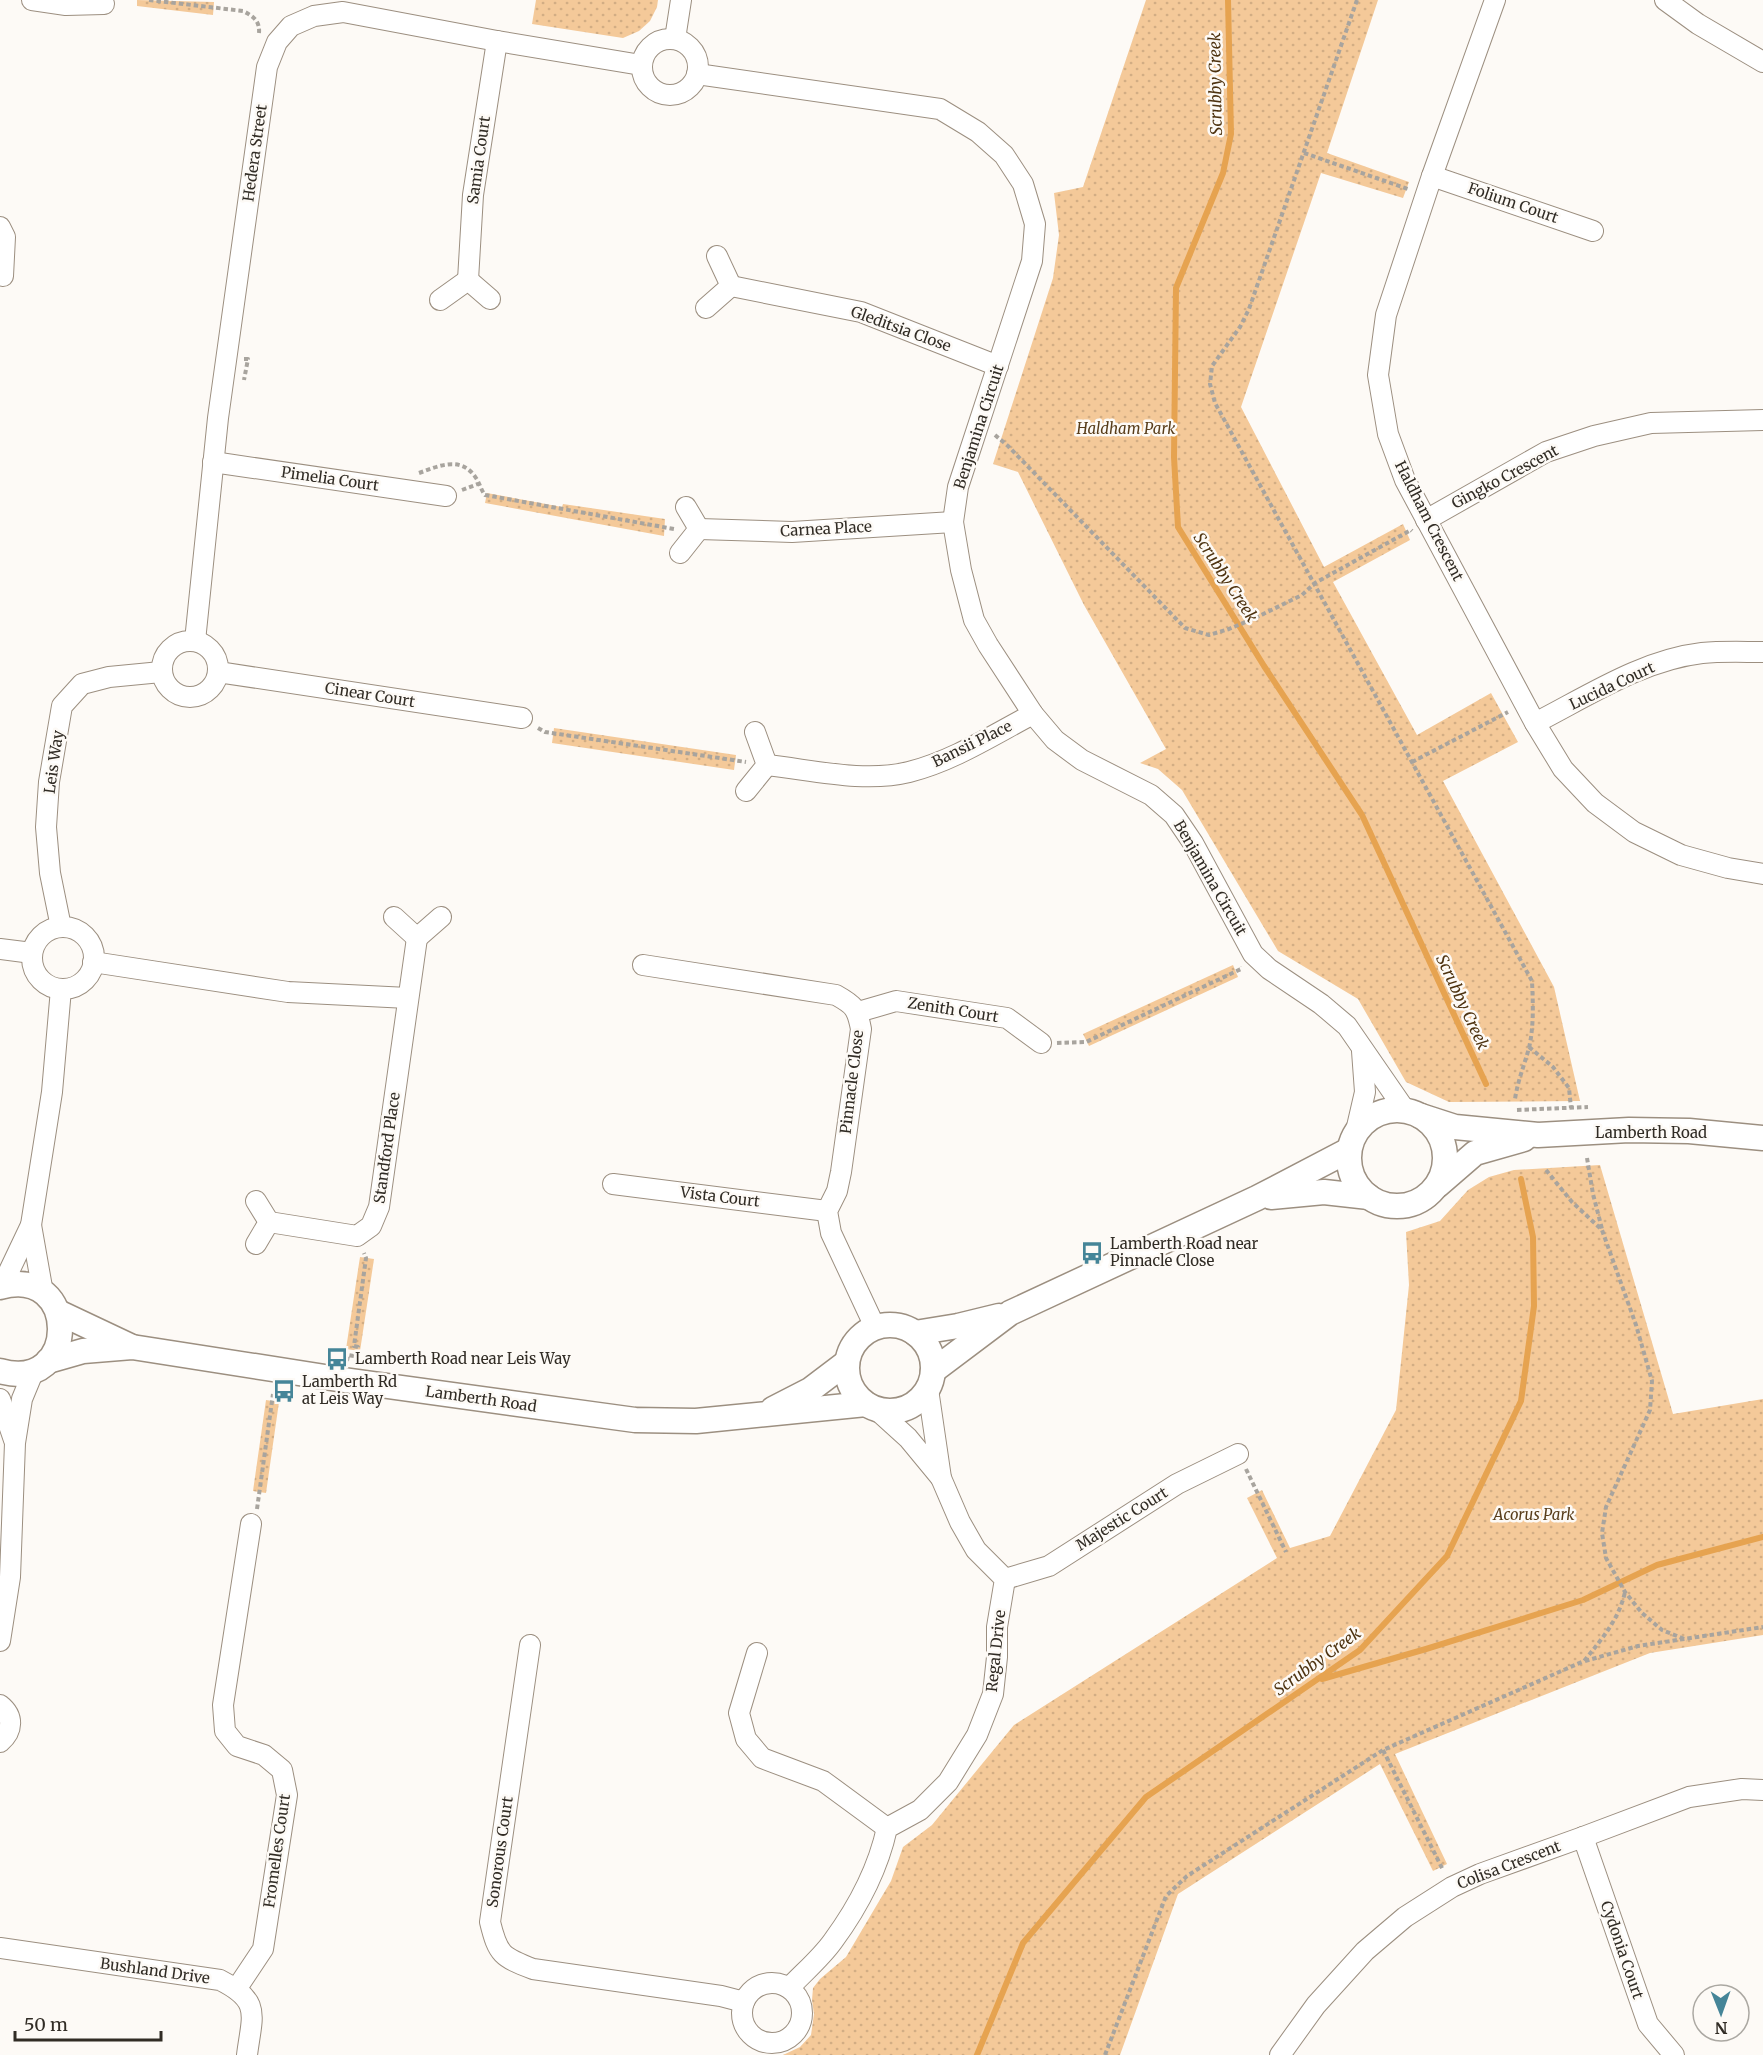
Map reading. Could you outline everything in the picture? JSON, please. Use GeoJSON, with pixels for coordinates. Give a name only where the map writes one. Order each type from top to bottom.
{"type":"FeatureCollection","features":[{"type":"Feature","properties":{"kind":"street"},"geometry":{"type":"LineString","coordinates":[[32,0],[66,5],[104,3]]}},
{"type":"Feature","properties":{"kind":"street"},"geometry":{"type":"LineString","coordinates":[[675,39],[681,0]]}},
{"type":"Feature","properties":{"kind":"street","name":"Haldham Crescent"},"geometry":{"type":"LineString","coordinates":[[1495,0],[1386,315],[1378,375],[1388,434],[1404,480],[1535,723],[1563,769],[1595,803],[1634,832],[1681,855],[1728,868],[1763,874]]}},
{"type":"Feature","properties":{"kind":"street"},"geometry":{"type":"LineString","coordinates":[[1665,0],[1698,24],[1763,62]]}},
{"type":"Feature","properties":{"kind":"street","name":"Hedera Street"},"geometry":{"type":"LineString","coordinates":[[195,641],[219,408],[267,67],[277,42],[291,26],[315,16],[343,12],[642,65]]}},
{"type":"Feature","properties":{"kind":"street"},"geometry":{"type":"LineString","coordinates":[[665,39],[675,39],[691,48],[698,65],[697,74],[689,88],[674,95],[657,92],[645,81],[642,65],[649,48],[665,39]]}},
{"type":"Feature","properties":{"kind":"street","name":"Samia Court"},"geometry":{"type":"LineString","coordinates":[[468,280],[473,195],[498,41]]}},
{"type":"Feature","properties":{"kind":"street","name":"Benjamina Circuit"},"geometry":{"type":"LineString","coordinates":[[697,74],[940,109],[978,132],[1005,155],[1023,184],[1035,224],[1032,261],[958,487],[953,522],[961,570],[974,620],[1034,714],[1055,740],[1082,760],[1151,795],[1174,815],[1193,843],[1253,954],[1269,969],[1321,1004],[1347,1026],[1413,1113]]}},
{"type":"Feature","properties":{"kind":"street","name":"Folium Court"},"geometry":{"type":"LineString","coordinates":[[1429,186],[1593,231]]}},
{"type":"Feature","properties":{"kind":"street"},"geometry":{"type":"LineString","coordinates":[[0,227],[5,237],[3,276]]}},
{"type":"Feature","properties":{"kind":"street"},"geometry":{"type":"LineString","coordinates":[[706,308],[731,286],[717,256]]}},
{"type":"Feature","properties":{"kind":"street"},"geometry":{"type":"LineString","coordinates":[[440,300],[468,280],[490,299]]}},
{"type":"Feature","properties":{"kind":"street","name":"Gleditsia Close"},"geometry":{"type":"LineString","coordinates":[[731,286],[861,312],[998,366]]}},
{"type":"Feature","properties":{"kind":"street","name":"Gingko Crescent"},"geometry":{"type":"LineString","coordinates":[[1426,520],[1546,452],[1594,436],[1652,423],[1763,420]]}},
{"type":"Feature","properties":{"kind":"street","name":"Pimelia Court"},"geometry":{"type":"LineString","coordinates":[[213,462],[446,496]]}},
{"type":"Feature","properties":{"kind":"street"},"geometry":{"type":"LineString","coordinates":[[680,553],[699,529],[686,507]]}},
{"type":"Feature","properties":{"kind":"street","name":"Carnea Place"},"geometry":{"type":"LineString","coordinates":[[699,529],[792,532],[953,522]]}},
{"type":"Feature","properties":{"kind":"street"},"geometry":{"type":"LineString","coordinates":[[186,640],[195,641],[210,649],[215,656],[218,672],[211,688],[203,694],[185,697],[170,689],[161,672],[165,655],[170,648],[186,640]]}},
{"type":"Feature","properties":{"kind":"street","name":"Lucida Court"},"geometry":{"type":"LineString","coordinates":[[1535,723],[1636,671],[1668,660],[1702,653],[1763,652]]}},
{"type":"Feature","properties":{"kind":"street","name":"Leis Way"},"geometry":{"type":"LineString","coordinates":[[61,927],[50,873],[46,827],[49,782],[62,706],[82,684],[109,677],[161,672]]}},
{"type":"Feature","properties":{"kind":"street","name":"Cinear Court"},"geometry":{"type":"LineString","coordinates":[[218,672],[522,718]]}},
{"type":"Feature","properties":{"kind":"street","name":"Bansii Place"},"geometry":{"type":"LineString","coordinates":[[767,765],[862,776],[907,772],[942,762],[1034,714]]}},
{"type":"Feature","properties":{"kind":"street"},"geometry":{"type":"LineString","coordinates":[[746,791],[767,765],[755,732]]}},
{"type":"Feature","properties":{"kind":"street"},"geometry":{"type":"LineString","coordinates":[[394,917],[417,938],[441,917]]}},
{"type":"Feature","properties":{"kind":"street"},"geometry":{"type":"LineString","coordinates":[[61,927],[74,930],[86,938],[92,949],[93,962],[90,974],[72,988],[61,989],[48,986],[38,978],[32,966],[32,953],[42,935],[51,930],[61,927]]}},
{"type":"Feature","properties":{"kind":"street","name":"Standford Place"},"geometry":{"type":"LineString","coordinates":[[357,1236],[371,1226],[379,1207],[417,938]]}},
{"type":"Feature","properties":{"kind":"street"},"geometry":{"type":"LineString","coordinates":[[0,949],[32,953]]}},
{"type":"Feature","properties":{"kind":"street"},"geometry":{"type":"LineString","coordinates":[[93,962],[288,992],[408,999]]}},
{"type":"Feature","properties":{"kind":"street","name":"Pinnacle Close"},"geometry":{"type":"LineString","coordinates":[[643,965],[836,995],[851,1003],[858,1012],[861,1029],[840,1172],[837,1191],[827,1211]]}},
{"type":"Feature","properties":{"kind":"street"},"geometry":{"type":"LineString","coordinates":[[1,1286],[31,1225],[52,1092],[61,989]]}},
{"type":"Feature","properties":{"kind":"street","name":"Zenith Court"},"geometry":{"type":"LineString","coordinates":[[858,1012],[896,1001],[1007,1018],[1041,1043]]}},
{"type":"Feature","properties":{"kind":"street"},"geometry":{"type":"LineString","coordinates":[[1362,1048],[1365,1092],[1348,1163],[1359,1188],[1369,1197]]}},
{"type":"Feature","properties":{"kind":"street","name":"Lamberth Road"},"geometry":{"type":"LineString","coordinates":[[0,1371],[17,1374],[83,1351],[132,1347],[344,1380],[635,1420],[696,1421],[871,1407],[891,1411],[906,1408],[919,1401],[931,1380],[969,1342],[1010,1314],[1257,1198],[1352,1141],[1365,1121],[1377,1113],[1391,1110],[1413,1113],[1455,1127],[1538,1135],[1629,1130],[1689,1131],[1763,1138]]}},
{"type":"Feature","properties":{"kind":"street"},"geometry":{"type":"LineString","coordinates":[[1413,1113],[1436,1131],[1445,1150],[1445,1164],[1434,1190]]}},
{"type":"Feature","properties":{"kind":"street","name":"Lamberth Road"},"geometry":{"type":"LineString","coordinates":[[1257,1198],[1324,1192],[1369,1197],[1381,1204],[1410,1205],[1423,1199],[1475,1153],[1538,1135]]}},
{"type":"Feature","properties":{"kind":"street","name":"Vista Court"},"geometry":{"type":"LineString","coordinates":[[613,1184],[827,1211]]}},
{"type":"Feature","properties":{"kind":"street"},"geometry":{"type":"LineString","coordinates":[[256,1201],[269,1222],[357,1236]]}},
{"type":"Feature","properties":{"kind":"street"},"geometry":{"type":"LineString","coordinates":[[827,1211],[831,1233],[875,1327]]}},
{"type":"Feature","properties":{"kind":"street"},"geometry":{"type":"LineString","coordinates":[[256,1244],[269,1222]]}},
{"type":"Feature","properties":{"kind":"street"},"geometry":{"type":"LineString","coordinates":[[31,1225],[43,1293]]}},
{"type":"Feature","properties":{"kind":"street"},"geometry":{"type":"LineString","coordinates":[[1,1286],[16,1284],[31,1286],[43,1293]]}},
{"type":"Feature","properties":{"kind":"street","name":"Lamberth Road"},"geometry":{"type":"LineString","coordinates":[[43,1293],[52,1301],[58,1312],[132,1347]]}},
{"type":"Feature","properties":{"kind":"street"},"geometry":{"type":"LineString","coordinates":[[0,1641],[10,1577],[15,1443],[22,1399],[41,1365],[56,1350],[61,1338],[58,1312]]}},
{"type":"Feature","properties":{"kind":"street","name":"Lamberth Road"},"geometry":{"type":"LineString","coordinates":[[760,1415],[810,1390],[847,1362],[856,1341],[875,1327],[889,1325],[915,1332],[958,1326],[1010,1314]]}},
{"type":"Feature","properties":{"kind":"street"},"geometry":{"type":"LineString","coordinates":[[915,1332],[926,1343],[932,1356],[931,1380],[941,1478]]}},
{"type":"Feature","properties":{"kind":"street"},"geometry":{"type":"LineString","coordinates":[[847,1362],[850,1386],[857,1396],[909,1438],[941,1478],[975,1550],[1005,1579]]}},
{"type":"Feature","properties":{"kind":"street"},"geometry":{"type":"LineString","coordinates":[[0,1399],[15,1443]]}},
{"type":"Feature","properties":{"kind":"street","name":"Majestic Court"},"geometry":{"type":"LineString","coordinates":[[1005,1579],[1049,1566],[1177,1484],[1238,1454]]}},
{"type":"Feature","properties":{"kind":"street","name":"Fromelles Court"},"geometry":{"type":"LineString","coordinates":[[237,1988],[263,1948],[287,1795],[282,1770],[264,1755],[237,1746],[225,1731],[223,1705],[251,1524]]}},
{"type":"Feature","properties":{"kind":"street","name":"Regal Drive"},"geometry":{"type":"LineString","coordinates":[[887,1828],[920,1810],[948,1782],[977,1734],[993,1694],[998,1657],[997,1627],[1005,1579]]}},
{"type":"Feature","properties":{"kind":"street","name":"Sonorous Court"},"geometry":{"type":"LineString","coordinates":[[530,1645],[490,1922],[496,1945],[511,1961],[533,1969],[721,1996],[744,2002]]}},
{"type":"Feature","properties":{"kind":"street"},"geometry":{"type":"LineString","coordinates":[[757,1653],[739,1713],[746,1738],[762,1758],[823,1781],[887,1828],[881,1854],[867,1886],[833,1942],[789,1988]]}},
{"type":"Feature","properties":{"kind":"street"},"geometry":{"type":"LineString","coordinates":[[0,1705],[6,1710],[11,1727],[8,1735],[0,1742]]}},
{"type":"Feature","properties":{"kind":"street","name":"Colisa Crescent"},"geometry":{"type":"LineString","coordinates":[[1281,2055],[1316,2005],[1365,1951],[1405,1917],[1452,1887],[1480,1874],[1689,1797],[1742,1789],[1763,1790]]}},
{"type":"Feature","properties":{"kind":"street","name":"Cydonia Court"},"geometry":{"type":"LineString","coordinates":[[1583,1837],[1648,2024],[1674,2055]]}},
{"type":"Feature","properties":{"kind":"street","name":"Bushland Drive"},"geometry":{"type":"LineString","coordinates":[[0,1948],[220,1980],[237,1988]]}},
{"type":"Feature","properties":{"kind":"street"},"geometry":{"type":"LineString","coordinates":[[763,1984],[781,1984],[796,1995],[802,2013],[801,2022],[796,2031],[782,2042],[761,2049],[743,2022],[741,2012],[744,2002],[748,1994],[763,1984]]}},
{"type":"Feature","properties":{"kind":"street"},"geometry":{"type":"LineString","coordinates":[[237,1988],[247,1997],[252,2015],[247,2055]]}},
{"type":"Feature","properties":{"kind":"path"},"geometry":{"type":"LineString","coordinates":[[149,0],[243,11],[254,17],[260,26],[259,38]]}},
{"type":"Feature","properties":{"kind":"path"},"geometry":{"type":"LineString","coordinates":[[1357,0],[1249,309],[1240,327],[1212,366],[1210,384],[1215,403],[1532,981],[1534,1012],[1529,1047],[1518,1078],[1515,1099]]}},
{"type":"Feature","properties":{"kind":"path"},"geometry":{"type":"LineString","coordinates":[[1304,153],[1429,186]]}},
{"type":"Feature","properties":{"kind":"path"},"geometry":{"type":"LineString","coordinates":[[979,422],[1008,446],[1185,628],[1209,635],[1255,618],[1302,595],[1315,583],[1411,530],[1422,550],[1438,541]]}},
{"type":"Feature","properties":{"kind":"path"},"geometry":{"type":"LineString","coordinates":[[1412,762],[1524,703]]}},
{"type":"Feature","properties":{"kind":"path"},"geometry":{"type":"LineString","coordinates":[[522,718],[545,732],[767,765]]}},
{"type":"Feature","properties":{"kind":"path"},"geometry":{"type":"LineString","coordinates":[[1041,1043],[1086,1042],[1241,969],[1238,962]]}},
{"type":"Feature","properties":{"kind":"path"},"geometry":{"type":"LineString","coordinates":[[1529,1047],[1553,1067],[1569,1088],[1572,1133]]}},
{"type":"Feature","properties":{"kind":"path"},"geometry":{"type":"LineString","coordinates":[[1587,1158],[1602,1230],[1636,1325],[1652,1382],[1650,1410],[1606,1507],[1602,1533],[1606,1558],[1625,1592],[1642,1613],[1662,1630],[1687,1640]]}},
{"type":"Feature","properties":{"kind":"path"},"geometry":{"type":"LineString","coordinates":[[1546,1170],[1572,1202],[1602,1230]]}},
{"type":"Feature","properties":{"kind":"path"},"geometry":{"type":"LineString","coordinates":[[344,1380],[348,1355],[354,1356],[358,1347],[354,1346],[366,1258],[357,1236]]}},
{"type":"Feature","properties":{"kind":"path"},"geometry":{"type":"LineString","coordinates":[[251,1524],[259,1506],[273,1394]]}},
{"type":"Feature","properties":{"kind":"path"},"geometry":{"type":"LineString","coordinates":[[1238,1454],[1286,1552]]}},
{"type":"Feature","properties":{"kind":"path"},"geometry":{"type":"LineString","coordinates":[[1584,1661],[1605,1635],[1621,1609],[1625,1592]]}},
{"type":"Feature","properties":{"kind":"path"},"geometry":{"type":"LineString","coordinates":[[1105,2055],[1166,1896],[1187,1876],[1383,1750],[1584,1661],[1638,1646],[1763,1627]]}},
{"type":"Feature","properties":{"kind":"path"},"geometry":{"type":"LineString","coordinates":[[1383,1750],[1452,1887]]}},
{"type":"Feature","properties":{"kind":"green space"},"geometry":{"type":"Polygon","coordinates":[[[137,0],[214,2],[213,15],[137,6],[137,0]]]}},
{"type":"Feature","properties":{"kind":"green space"},"geometry":{"type":"Polygon","coordinates":[[[536,0],[658,0],[650,21],[639,31],[623,38],[532,24],[536,0]]]}},
{"type":"Feature","properties":{"kind":"green space","name":"Haldham Park"},"geometry":{"type":"Polygon","coordinates":[[[1146,0],[1378,0],[1327,153],[1409,182],[1403,198],[1321,173],[1241,407],[1324,567],[1403,524],[1410,540],[1333,582],[1417,735],[1491,693],[1518,742],[1443,781],[1554,987],[1580,1101],[1449,1102],[1406,1082],[1358,999],[1278,951],[1182,790],[1158,769],[1140,763],[1166,749],[1084,605],[1018,472],[993,464],[1053,278],[1059,235],[1054,193],[1083,187],[1146,0]]]}},
{"type":"Feature","properties":{"kind":"green space"},"geometry":{"type":"Polygon","coordinates":[[[487,493],[562,507],[563,504],[665,519],[664,536],[485,503],[487,493]]]}},
{"type":"Feature","properties":{"kind":"green space"},"geometry":{"type":"Polygon","coordinates":[[[554,728],[736,755],[734,770],[552,743],[554,728]]]}},
{"type":"Feature","properties":{"kind":"green space"},"geometry":{"type":"Polygon","coordinates":[[[1233,965],[1238,977],[1089,1046],[1083,1034],[1233,965]]]}},
{"type":"Feature","properties":{"kind":"green space","name":"Acorus Park"},"geometry":{"type":"Polygon","coordinates":[[[1600,1165],[1673,1414],[1763,1399],[1763,1635],[1650,1653],[1395,1754],[1447,1864],[1433,1871],[1380,1764],[1178,1894],[1120,2055],[783,2055],[800,2047],[811,2035],[814,2014],[813,1988],[846,1957],[891,1881],[903,1847],[932,1825],[1014,1725],[1277,1558],[1247,1498],[1262,1490],[1290,1548],[1330,1536],[1396,1410],[1409,1285],[1406,1232],[1440,1221],[1468,1190],[1489,1177],[1514,1170],[1600,1165]]]}},
{"type":"Feature","properties":{"kind":"green space"},"geometry":{"type":"Polygon","coordinates":[[[360,1257],[374,1259],[360,1351],[346,1349],[360,1257]]]}},
{"type":"Feature","properties":{"kind":"green space"},"geometry":{"type":"Polygon","coordinates":[[[266,1400],[279,1402],[266,1493],[253,1491],[266,1400]]]}},
{"type":"Feature","properties":{"kind":"waterway","name":"Scrubby Creek"},"geometry":{"type":"LineString","coordinates":[[1228,0],[1231,134],[1223,173],[1176,288],[1174,457],[1178,527],[1264,666],[1362,815],[1486,1084]]}},
{"type":"Feature","properties":{"kind":"waterway","name":"Scrubby Creek"},"geometry":{"type":"LineString","coordinates":[[977,2055],[1023,1943],[1146,1797],[1360,1650],[1447,1556],[1521,1401],[1534,1306],[1533,1237],[1521,1179]]}},
{"type":"Feature","properties":{"kind":"waterway"},"geometry":{"type":"LineString","coordinates":[[1322,1679],[1583,1600],[1657,1565],[1763,1537]]}},
{"type":"Feature","properties":{"kind":"place","name":"Lamberth Road near Pinnacle Close"},"geometry":{"type":"Point","coordinates":[1092,1253]}},
{"type":"Feature","properties":{"kind":"place","name":"Lamberth Road near Leis Way"},"geometry":{"type":"Point","coordinates":[337,1359]}},
{"type":"Feature","properties":{"kind":"place","name":"Lamberth Rd at Leis Way"},"geometry":{"type":"Point","coordinates":[284,1391]}}]}
